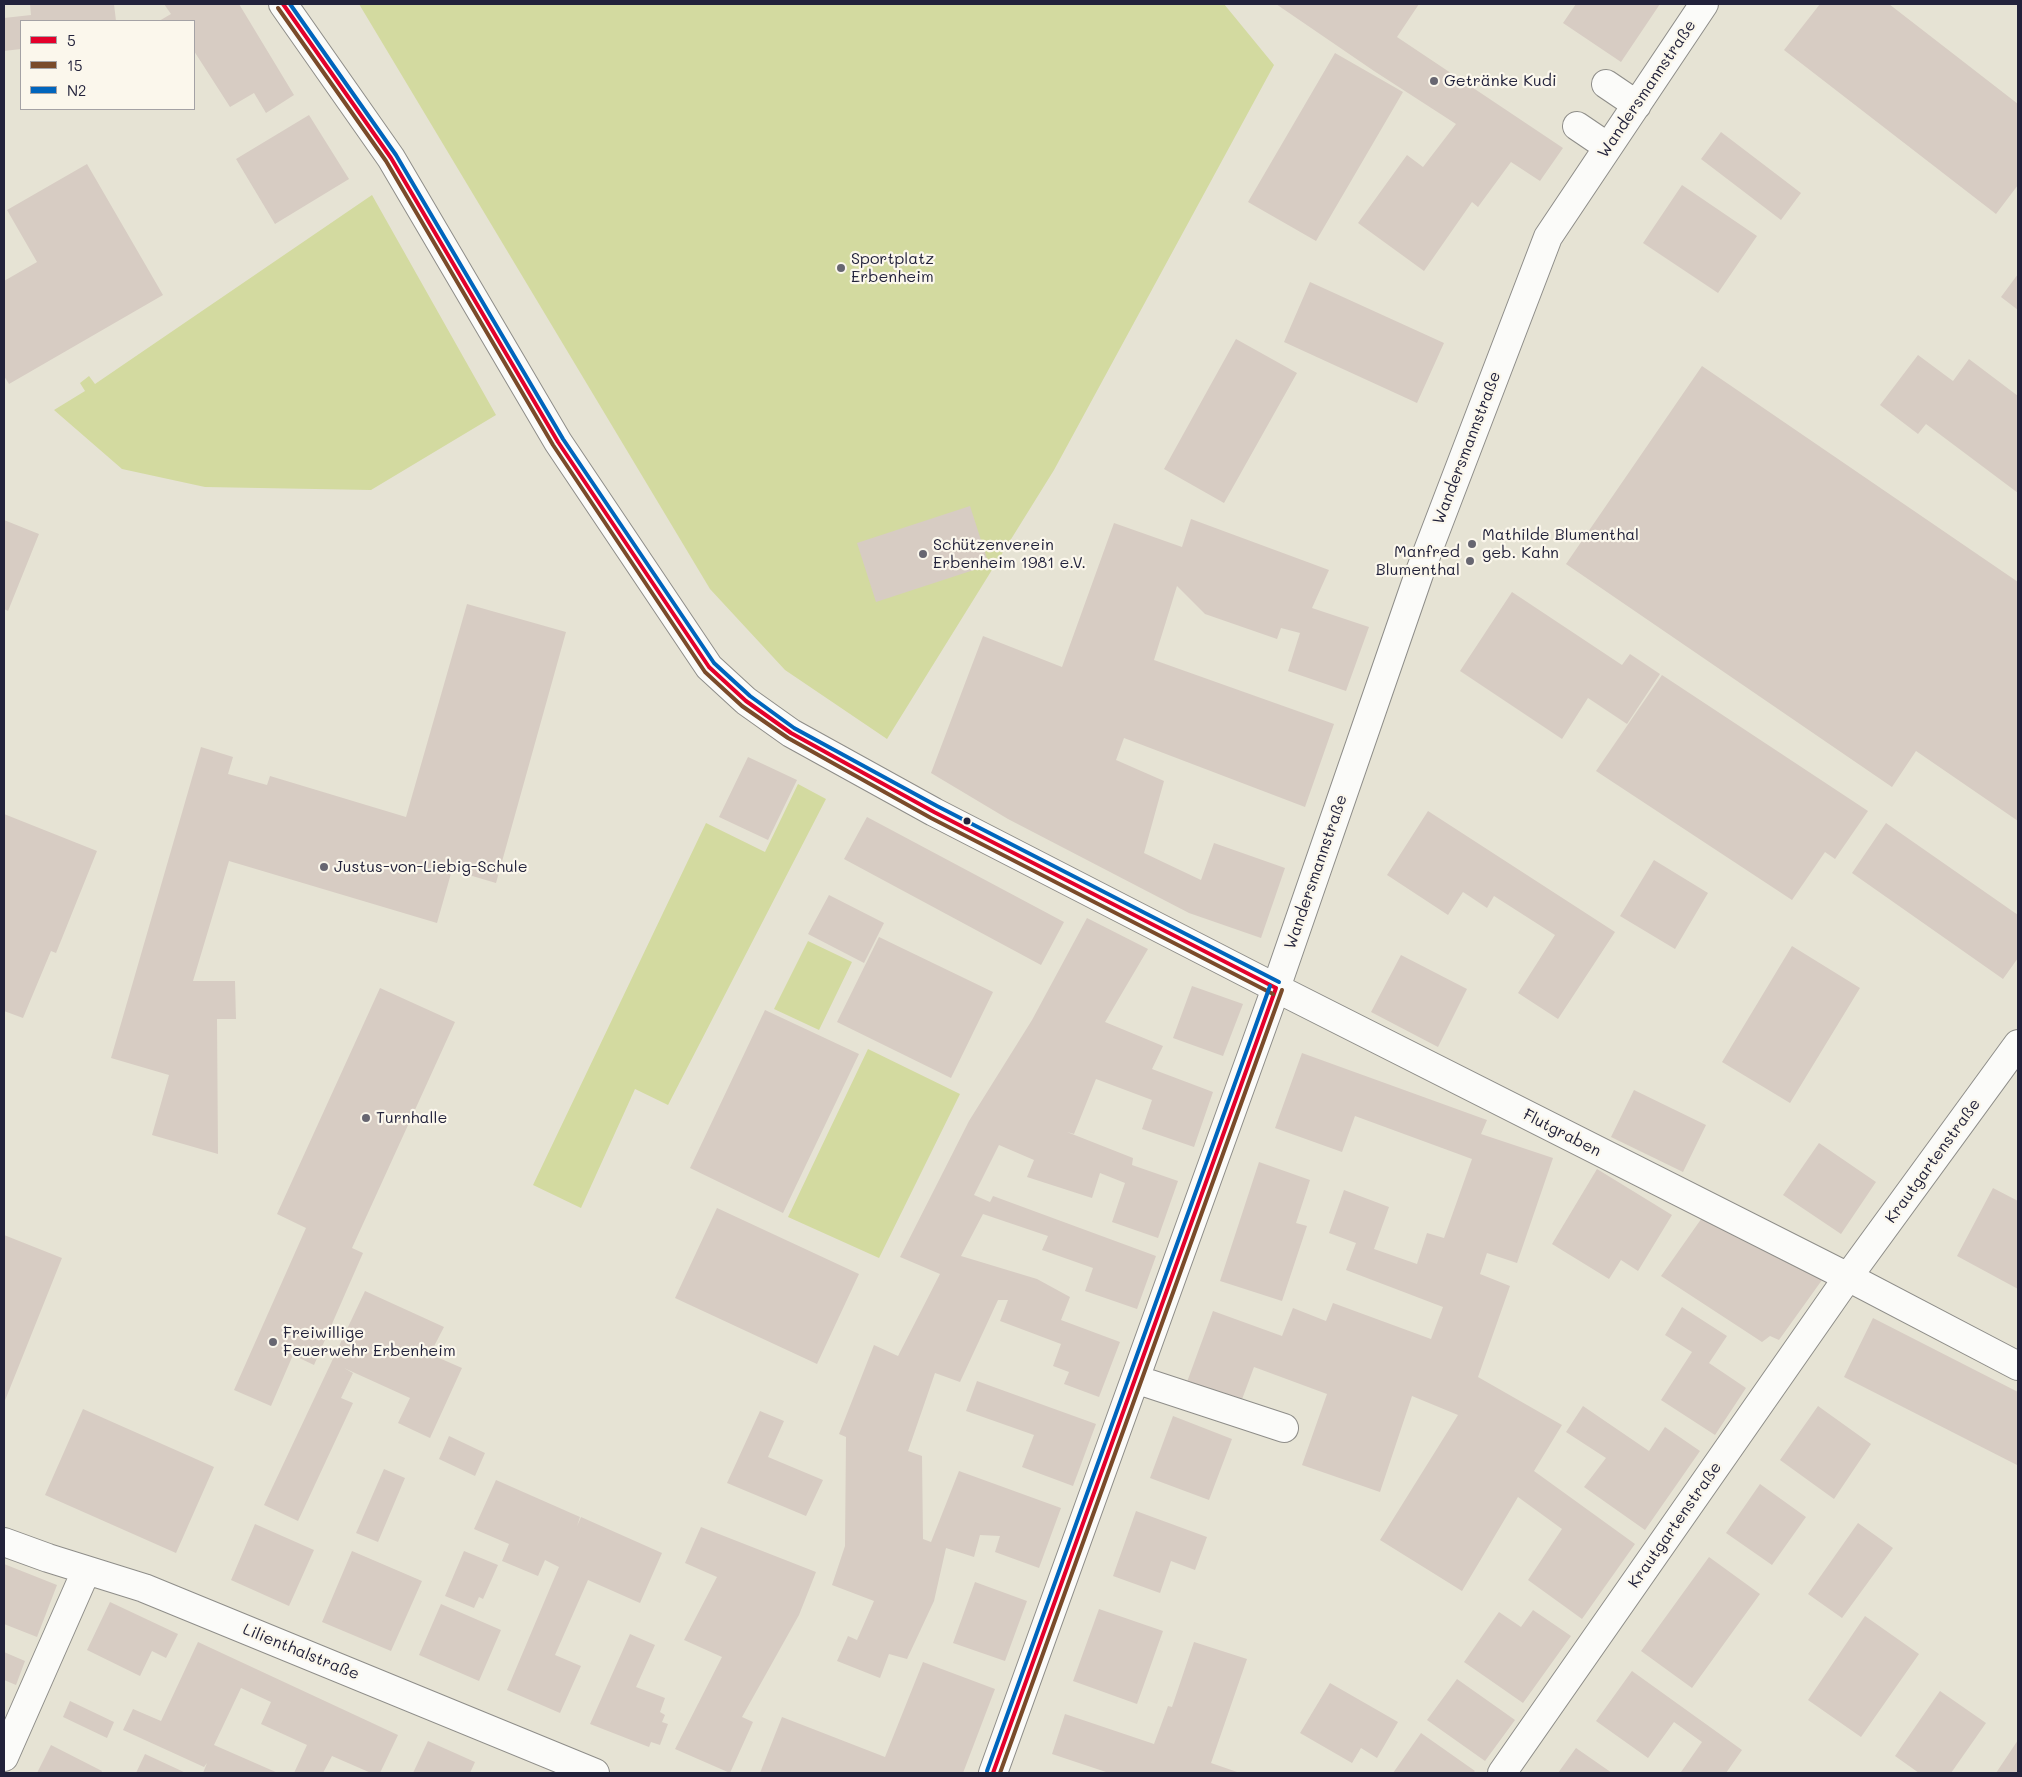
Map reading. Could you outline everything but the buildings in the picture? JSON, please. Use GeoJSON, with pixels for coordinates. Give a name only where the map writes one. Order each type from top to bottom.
{"type":"FeatureCollection","features":[{"type":"Feature","properties":{"kind":"street","name":"Flutgraben"},"geometry":{"type":"LineString","coordinates":[[284,4],[391,158],[558,442],[709,666],[746,702],[808,743],[934,812],[1276,988],[1848,1277]]}},
{"type":"Feature","properties":{"kind":"street","name":"Wandersmannstraße"},"geometry":{"type":"LineString","coordinates":[[993,1773],[1276,988],[1419,574],[1548,237],[1704,4]]}},
{"type":"Feature","properties":{"kind":"street"},"geometry":{"type":"LineString","coordinates":[[1606,84],[1637,105]]}},
{"type":"Feature","properties":{"kind":"street"},"geometry":{"type":"LineString","coordinates":[[1577,126],[1608,147]]}},
{"type":"Feature","properties":{"kind":"street","name":"Krautgartenstraße"},"geometry":{"type":"LineString","coordinates":[[1502,1773],[1848,1277],[2018,1044]]}},
{"type":"Feature","properties":{"kind":"street"},"geometry":{"type":"LineString","coordinates":[[1848,1277],[2018,1366]]}},
{"type":"Feature","properties":{"kind":"street"},"geometry":{"type":"LineString","coordinates":[[1135,1380],[1284,1428]]}},
{"type":"Feature","properties":{"kind":"street","name":"Lilienthalstraße"},"geometry":{"type":"LineString","coordinates":[[4,1542],[144,1588],[595,1773]]}},
{"type":"Feature","properties":{"kind":"street"},"geometry":{"type":"LineString","coordinates":[[4,1757],[86,1570]]}},
{"type":"Feature","properties":{"kind":"green space","name":"Sportplatz Erbenheim"},"geometry":{"type":"Polygon","coordinates":[[[359,4],[1224,4],[1274,65],[1054,470],[887,739],[785,670],[710,589],[359,4]]]}},
{"type":"Feature","properties":{"kind":"green space"},"geometry":{"type":"Polygon","coordinates":[[[372,195],[496,415],[371,490],[205,487],[122,469],[54,410],[85,391],[80,383],[89,376],[95,384],[372,195]]]}},
{"type":"Feature","properties":{"kind":"green space"},"geometry":{"type":"Polygon","coordinates":[[[798,784],[826,799],[668,1105],[635,1089],[581,1208],[533,1185],[706,823],[765,852],[798,784]]]}},
{"type":"Feature","properties":{"kind":"green space"},"geometry":{"type":"Polygon","coordinates":[[[808,941],[852,962],[819,1030],[774,1009],[808,941]]]}},
{"type":"Feature","properties":{"kind":"green space"},"geometry":{"type":"Polygon","coordinates":[[[868,1049],[960,1094],[879,1258],[788,1217],[868,1049]]]}},
{"type":"Feature","properties":{"kind":"transit line","name":"5"},"geometry":{"type":"LineString","coordinates":[[283,4],[391,158],[558,442],[709,667],[746,701],[791,733],[934,812],[1276,988]]}},
{"type":"Feature","properties":{"kind":"transit line","name":"N2"},"geometry":{"type":"LineString","coordinates":[[290,4],[396,155],[563,439],[714,663],[750,696],[794,728],[937,806],[1279,982]]}},
{"type":"Feature","properties":{"kind":"transit line","name":"15"},"geometry":{"type":"LineString","coordinates":[[278,8],[386,161],[553,445],[705,672],[742,706],[788,738],[931,818],[1273,994]]}},
{"type":"Feature","properties":{"kind":"transit line","name":"N2"},"geometry":{"type":"LineString","coordinates":[[987,1771],[1270,986]]}},
{"type":"Feature","properties":{"kind":"transit line","name":"5"},"geometry":{"type":"LineString","coordinates":[[993,1773],[1276,988]]}},
{"type":"Feature","properties":{"kind":"transit line","name":"15"},"geometry":{"type":"LineString","coordinates":[[1000,1773],[1282,990]]}},
{"type":"Feature","properties":{"kind":"place","name":"Getränke Kudi"},"geometry":{"type":"Point","coordinates":[1434,81]}},
{"type":"Feature","properties":{"kind":"place","name":"Sportplatz Erbenheim"},"geometry":{"type":"Point","coordinates":[841,268]}},
{"type":"Feature","properties":{"kind":"place","name":"Mathilde Blumenthal geb. Kahn"},"geometry":{"type":"Point","coordinates":[1472,544]}},
{"type":"Feature","properties":{"kind":"place","name":"Schützenverein Erbenheim 1981 e.V."},"geometry":{"type":"Point","coordinates":[923,554]}},
{"type":"Feature","properties":{"kind":"place","name":"Manfred Blumenthal"},"geometry":{"type":"Point","coordinates":[1470,561]}},
{"type":"Feature","properties":{"kind":"place","name":"Justus-von-Liebig-Schule"},"geometry":{"type":"Point","coordinates":[324,867]}},
{"type":"Feature","properties":{"kind":"place","name":"Turnhalle"},"geometry":{"type":"Point","coordinates":[366,1118]}},
{"type":"Feature","properties":{"kind":"place","name":"Freiwillige Feuerwehr Erbenheim"},"geometry":{"type":"Point","coordinates":[273,1342]}}]}
